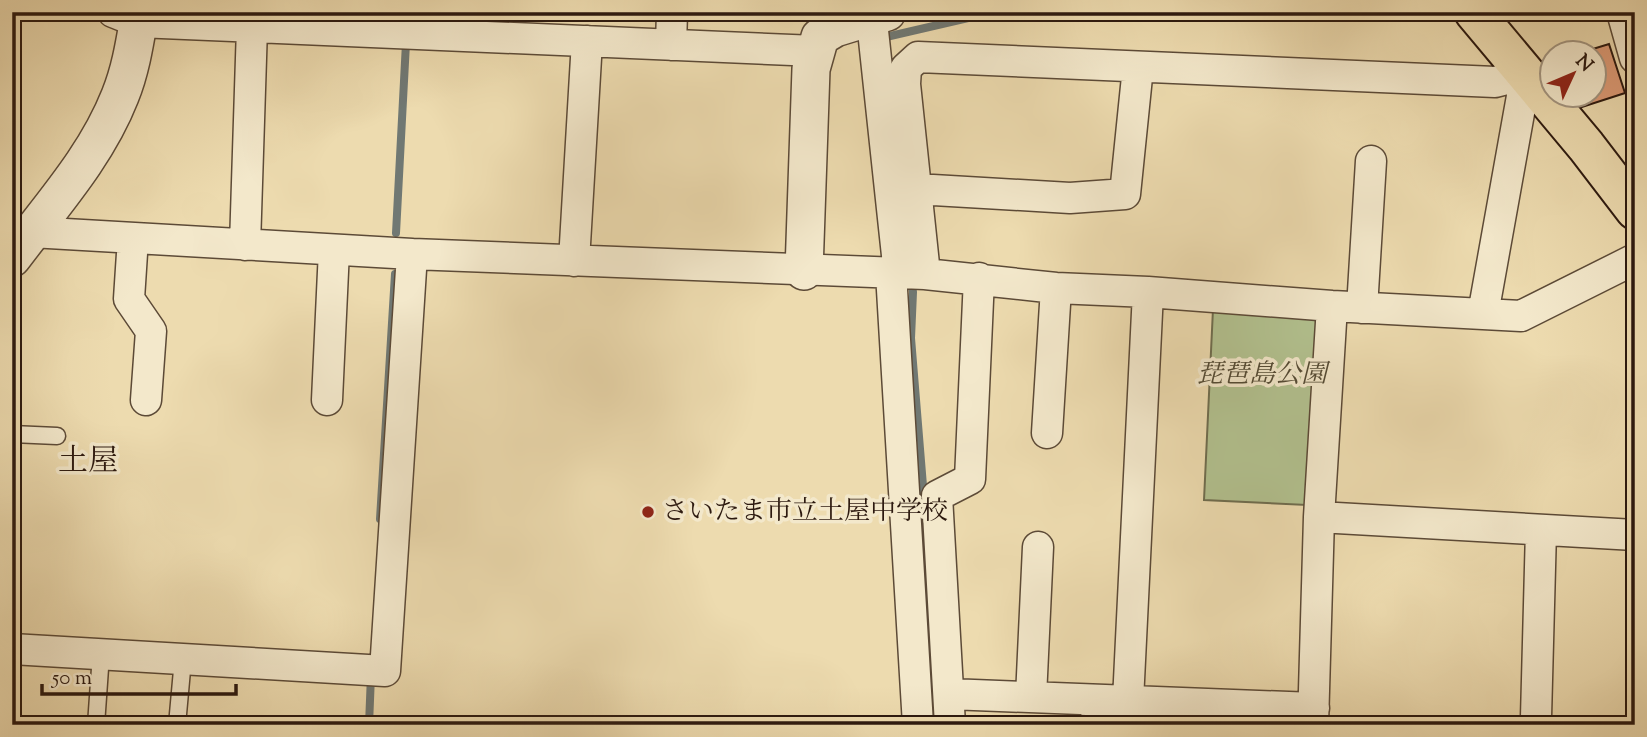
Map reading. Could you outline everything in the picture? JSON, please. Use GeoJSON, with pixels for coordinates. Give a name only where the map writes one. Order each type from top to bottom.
{"type":"FeatureCollection","features":[{"type":"Feature","properties":{"kind":"main road"},"geometry":{"type":"LineString","coordinates":[[1474,12],[1586,146],[1635,210]]}},
{"type":"Feature","properties":{"kind":"street"},"geometry":{"type":"LineString","coordinates":[[671,45],[672,12]]}},
{"type":"Feature","properties":{"kind":"street"},"geometry":{"type":"LineString","coordinates":[[1622,12],[1635,58]]}},
{"type":"Feature","properties":{"kind":"street"},"geometry":{"type":"LineString","coordinates":[[804,271],[811,69],[816,51],[820,37],[835,28],[876,14],[908,274],[918,725]]}},
{"type":"Feature","properties":{"kind":"street"},"geometry":{"type":"LineString","coordinates":[[22,245],[69,183],[105,128],[120,96],[132,59],[130,16],[252,27],[816,51]]}},
{"type":"Feature","properties":{"kind":"street"},"geometry":{"type":"LineString","coordinates":[[245,245],[252,27]]}},
{"type":"Feature","properties":{"kind":"street"},"geometry":{"type":"LineString","coordinates":[[574,261],[587,41]]}},
{"type":"Feature","properties":{"kind":"street"},"geometry":{"type":"LineString","coordinates":[[908,274],[916,189],[905,84],[906,68],[918,57],[1495,82],[1526,74],[1483,314]]}},
{"type":"Feature","properties":{"kind":"street"},"geometry":{"type":"LineString","coordinates":[[916,189],[1070,198],[1125,194],[1138,66]]}},
{"type":"Feature","properties":{"kind":"street"},"geometry":{"type":"LineString","coordinates":[[1362,308],[1371,161]]}},
{"type":"Feature","properties":{"kind":"street"},"geometry":{"type":"LineString","coordinates":[[22,245],[133,238],[412,254],[908,274],[979,278],[1056,288],[1521,316],[1635,259]]}},
{"type":"Feature","properties":{"kind":"street"},"geometry":{"type":"LineString","coordinates":[[133,238],[130,299],[151,331],[146,400]]}},
{"type":"Feature","properties":{"kind":"street"},"geometry":{"type":"LineString","coordinates":[[327,400],[334,250]]}},
{"type":"Feature","properties":{"kind":"street"},"geometry":{"type":"LineString","coordinates":[[12,649],[385,671],[412,254]]}},
{"type":"Feature","properties":{"kind":"street"},"geometry":{"type":"LineString","coordinates":[[950,725],[937,496],[970,479],[979,278]]}},
{"type":"Feature","properties":{"kind":"street"},"geometry":{"type":"LineString","coordinates":[[1047,433],[1056,288]]}},
{"type":"Feature","properties":{"kind":"street"},"geometry":{"type":"LineString","coordinates":[[1128,701],[1149,292]]}},
{"type":"Feature","properties":{"kind":"street"},"geometry":{"type":"LineString","coordinates":[[949,694],[1031,697],[1096,712],[1128,701],[1189,714],[1313,717],[1319,517],[1332,306]]}},
{"type":"Feature","properties":{"kind":"street"},"geometry":{"type":"LineString","coordinates":[[1319,517],[1635,535]]}},
{"type":"Feature","properties":{"kind":"street"},"geometry":{"type":"LineString","coordinates":[[1536,716],[1541,530]]}},
{"type":"Feature","properties":{"kind":"street"},"geometry":{"type":"LineString","coordinates":[[1031,697],[1038,547]]}},
{"type":"Feature","properties":{"kind":"lane"},"geometry":{"type":"LineString","coordinates":[[12,434],[57,436]]}},
{"type":"Feature","properties":{"kind":"lane"},"geometry":{"type":"LineString","coordinates":[[96,725],[101,654]]}},
{"type":"Feature","properties":{"kind":"lane"},"geometry":{"type":"LineString","coordinates":[[177,725],[183,659]]}},
{"type":"Feature","properties":{"kind":"green space","name":"琵琶島公園"},"geometry":{"type":"Polygon","coordinates":[[[1213,309],[1309,314],[1317,322],[1307,505],[1204,500],[1213,309]]]}},
{"type":"Feature","properties":{"kind":"building"},"geometry":{"type":"Polygon","coordinates":[[[1350,12],[1405,12],[1402,14],[1350,12]]]}},
{"type":"Feature","properties":{"kind":"building"},"geometry":{"type":"Polygon","coordinates":[[[1608,44],[1625,93],[1608,99],[1608,44]]]}},
{"type":"Feature","properties":{"kind":"waterway"},"geometry":{"type":"LineString","coordinates":[[886,42],[886,37],[994,12]]}},
{"type":"Feature","properties":{"kind":"waterway"},"geometry":{"type":"LineString","coordinates":[[396,233],[406,43]]}},
{"type":"Feature","properties":{"kind":"waterway"},"geometry":{"type":"LineString","coordinates":[[380,519],[395,274]]}},
{"type":"Feature","properties":{"kind":"waterway"},"geometry":{"type":"LineString","coordinates":[[911,278],[911,338],[924,498]]}},
{"type":"Feature","properties":{"kind":"waterway"},"geometry":{"type":"LineString","coordinates":[[925,532],[925,607]]}},
{"type":"Feature","properties":{"kind":"waterway"},"geometry":{"type":"LineString","coordinates":[[369,725],[371,675]]}},
{"type":"Feature","properties":{"kind":"place","name":"さいたま市立土屋中学校"},"geometry":{"type":"Point","coordinates":[648,512]}},
{"type":"Feature","properties":{"kind":"district","name":"土屋"},"geometry":{"type":"Point","coordinates":[88,462]}}]}
